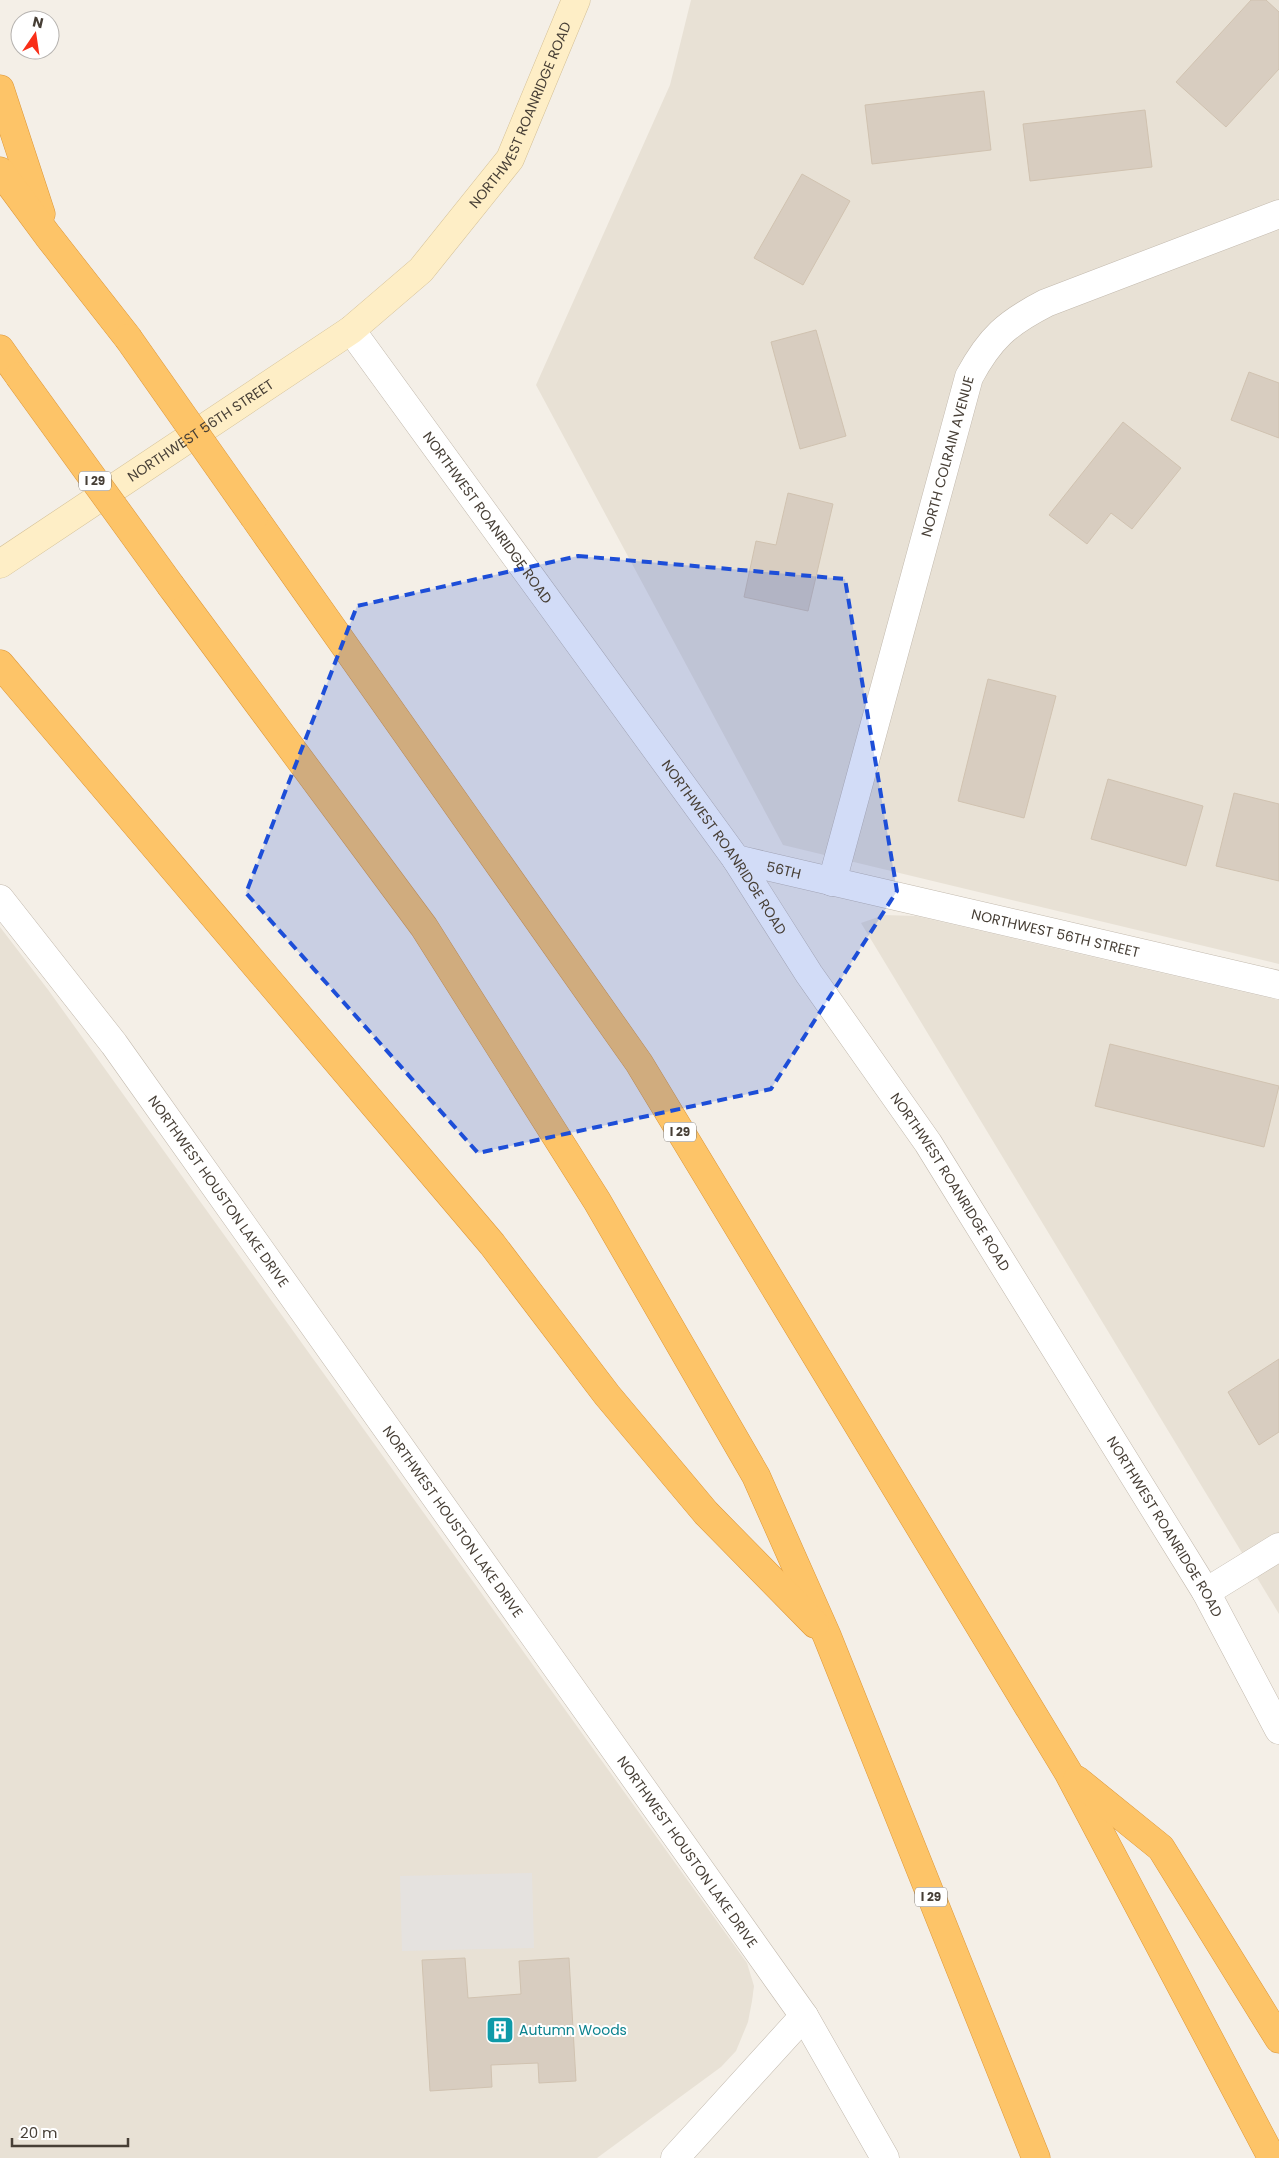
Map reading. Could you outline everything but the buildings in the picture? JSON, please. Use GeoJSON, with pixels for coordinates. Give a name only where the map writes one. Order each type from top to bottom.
{"type":"FeatureCollection","features":[{"type":"Feature","properties":{"kind":"highway"},"geometry":{"type":"LineString","coordinates":[[0,89],[48,236]]}},
{"type":"Feature","properties":{"kind":"highway","name":"I 29"},"geometry":{"type":"LineString","coordinates":[[0,171],[128,338],[638,1062],[1068,1772],[1272,2158]]}},
{"type":"Feature","properties":{"kind":"highway","name":"I 29"},"geometry":{"type":"LineString","coordinates":[[0,349],[171,586],[424,927],[597,1201],[756,1476],[827,1636],[1036,2158]]}},
{"type":"Feature","properties":{"kind":"highway"},"geometry":{"type":"LineString","coordinates":[[0,664],[492,1244],[607,1395],[706,1513],[827,1636]]}},
{"type":"Feature","properties":{"kind":"highway"},"geometry":{"type":"LineString","coordinates":[[1068,1772],[1161,1848],[1279,2039]]}},
{"type":"Feature","properties":{"kind":"street","name":"NORTHWEST ROANRIDGE ROAD"},"geometry":{"type":"LineString","coordinates":[[576,0],[510,159],[421,270],[351,330],[736,859],[809,974],[928,1143],[1206,1592],[1279,1730]]}},
{"type":"Feature","properties":{"kind":"street","name":"NORTH COLRAIN AVENUE"},"geometry":{"type":"LineString","coordinates":[[832,882],[969,377],[982,353],[1003,329],[1022,315],[1046,303],[1279,214]]}},
{"type":"Feature","properties":{"kind":"street","name":"NORTHWEST 56TH STREET"},"geometry":{"type":"LineString","coordinates":[[0,564],[351,330]]}},
{"type":"Feature","properties":{"kind":"street","name":"56TH"},"geometry":{"type":"LineString","coordinates":[[736,859],[832,882]]}},
{"type":"Feature","properties":{"kind":"street","name":"NORTHWEST 56TH STREET"},"geometry":{"type":"LineString","coordinates":[[832,882],[1279,985]]}},
{"type":"Feature","properties":{"kind":"street","name":"NORTHWEST HOUSTON LAKE DRIVE"},"geometry":{"type":"LineString","coordinates":[[0,900],[114,1044],[804,2016],[885,2158]]}},
{"type":"Feature","properties":{"kind":"street"},"geometry":{"type":"LineString","coordinates":[[1206,1592],[1279,1547]]}},
{"type":"Feature","properties":{"kind":"street"},"geometry":{"type":"LineString","coordinates":[[674,2158],[804,2016]]}},
{"type":"Feature","properties":{"kind":"highlighted area"},"geometry":{"type":"Polygon","coordinates":[[[578,556],[845,579],[897,891],[771,1089],[478,1153],[246,893],[357,606],[578,556]]]}},
{"type":"Feature","properties":{"kind":"shaded area"},"geometry":{"type":"Polygon","coordinates":[[[691,0],[1279,0],[1279,964],[783,845],[536,385],[670,85],[691,0]]]}},
{"type":"Feature","properties":{"kind":"shaded area"},"geometry":{"type":"Polygon","coordinates":[[[884,915],[916,916],[1279,1000],[1279,1614],[861,923],[884,915]]]}},
{"type":"Feature","properties":{"kind":"shaded area"},"geometry":{"type":"Polygon","coordinates":[[[0,927],[49,991],[747,1963],[754,1986],[748,2022],[736,2051],[721,2067],[597,2158],[0,2158],[0,927]]]}},
{"type":"Feature","properties":{"kind":"shaded area"},"geometry":{"type":"Polygon","coordinates":[[[532,1873],[534,1948],[402,1951],[400,1876],[532,1873]]]}},
{"type":"Feature","properties":{"kind":"place","name":"Autumn Woods"},"geometry":{"type":"Point","coordinates":[500,2030]}}]}
